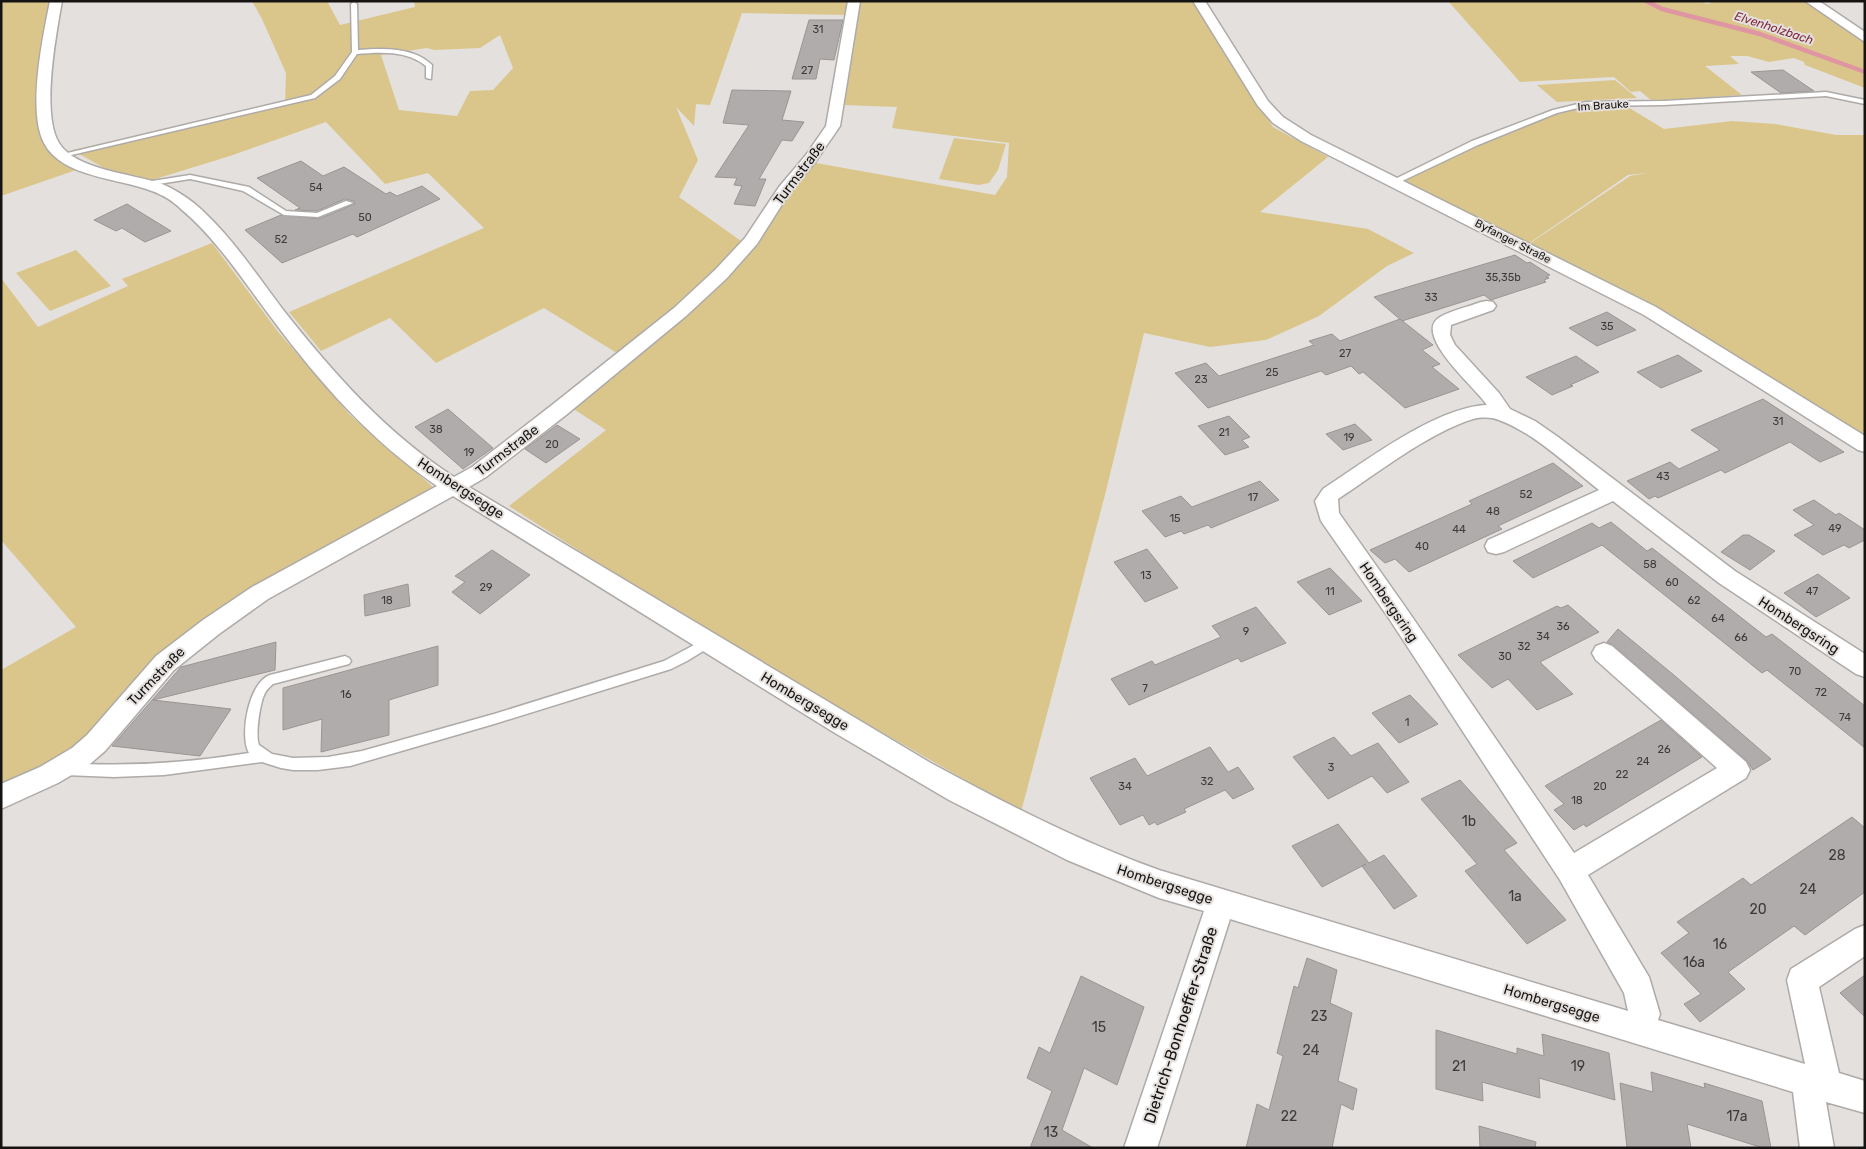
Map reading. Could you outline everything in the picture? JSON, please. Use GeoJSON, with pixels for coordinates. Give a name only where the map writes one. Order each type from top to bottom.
{"type":"FeatureCollection","features":[{"type":"Feature","properties":{"kind":"street","name":"Hombergsegge"},"geometry":{"type":"LineString","coordinates":[[56,1],[47,54],[46,119],[52,144],[63,155],[90,169],[163,190],[193,210],[230,251],[291,332],[336,386],[386,436],[453,486],[908,764],[995,812],[1100,862],[1159,884],[1865,1097]]}},
{"type":"Feature","properties":{"kind":"street","name":"Turmstraße"},"geometry":{"type":"LineString","coordinates":[[1,797],[59,769],[81,756],[96,743],[165,663],[211,626],[260,593],[479,472],[504,454],[680,312],[721,274],[751,241],[784,190],[811,158],[833,126],[854,1]]}},
{"type":"Feature","properties":{"kind":"street","name":"Byfanger Straße"},"geometry":{"type":"LineString","coordinates":[[1199,1],[1263,102],[1278,120],[1306,138],[1650,310],[1865,445]]}},
{"type":"Feature","properties":{"kind":"street"},"geometry":{"type":"LineString","coordinates":[[1811,1],[1865,38]]}},
{"type":"Feature","properties":{"kind":"street","name":"Hombergsring"},"geometry":{"type":"LineString","coordinates":[[1487,306],[1445,322],[1441,326],[1441,334],[1449,350],[1492,397],[1503,414]]}},
{"type":"Feature","properties":{"kind":"street","name":"Hombergsring"},"geometry":{"type":"LineString","coordinates":[[1638,1029],[1637,1025],[1645,1014],[1638,988],[1570,871],[1398,614],[1332,520],[1326,508],[1326,501],[1330,494],[1419,437],[1451,420],[1479,411],[1503,414],[1536,432],[1740,587],[1865,667]]}},
{"type":"Feature","properties":{"kind":"street"},"geometry":{"type":"LineString","coordinates":[[1496,546],[1614,492]]}},
{"type":"Feature","properties":{"kind":"street"},"geometry":{"type":"LineString","coordinates":[[1570,871],[1737,770],[1604,653]]}},
{"type":"Feature","properties":{"kind":"street","name":"Dietrich-Bonhoeffer-Straße"},"geometry":{"type":"LineString","coordinates":[[1140,1148],[1221,902]]}},
{"type":"Feature","properties":{"kind":"street"},"geometry":{"type":"LineString","coordinates":[[1817,1148],[1817,1084],[1802,980],[1865,939]]}},
{"type":"Feature","properties":{"kind":"lane"},"geometry":{"type":"LineString","coordinates":[[63,155],[304,100],[319,94],[334,82],[355,52],[354,4]]}},
{"type":"Feature","properties":{"kind":"lane"},"geometry":{"type":"LineString","coordinates":[[355,52],[382,51],[415,56],[429,65],[429,78]]}},
{"type":"Feature","properties":{"kind":"lane","name":"Im Brauke"},"geometry":{"type":"LineString","coordinates":[[1394,181],[1475,143],[1556,111],[1586,104],[1664,103],[1826,94],[1865,102]]}},
{"type":"Feature","properties":{"kind":"lane"},"geometry":{"type":"LineString","coordinates":[[146,184],[190,177],[246,189],[284,213],[318,215],[349,203]]}},
{"type":"Feature","properties":{"kind":"lane"},"geometry":{"type":"LineString","coordinates":[[345,660],[270,680],[262,686],[256,702],[250,741],[254,750],[262,756],[278,761],[306,765],[338,762],[372,754],[458,730],[667,665],[684,658],[709,642]]}},
{"type":"Feature","properties":{"kind":"lane"},"geometry":{"type":"LineString","coordinates":[[59,769],[99,772],[174,768],[262,756]]}},
{"type":"Feature","properties":{"kind":"shaded area"},"geometry":{"type":"Polygon","coordinates":[[[1,1],[50,1],[39,61],[42,141],[58,159],[79,169],[1,196],[1,1]]]}},
{"type":"Feature","properties":{"kind":"shaded area"},"geometry":{"type":"Polygon","coordinates":[[[252,1],[327,1],[340,25],[415,7],[414,1],[850,1],[848,15],[742,13],[710,105],[696,104],[694,126],[676,107],[698,160],[679,197],[744,243],[717,273],[620,355],[544,308],[436,363],[390,318],[321,351],[289,312],[484,228],[428,173],[385,184],[326,122],[230,156],[152,180],[106,169],[72,150],[285,105],[286,73],[252,1]],[[500,35],[480,48],[434,50],[427,48],[381,55],[399,110],[457,116],[470,91],[493,90],[513,68],[500,35]]]}},
{"type":"Feature","properties":{"kind":"shaded area"},"geometry":{"type":"Polygon","coordinates":[[[860,1],[1194,1],[1273,127],[1328,157],[1260,212],[1368,229],[1414,253],[1387,266],[1319,316],[1266,340],[1210,347],[1144,333],[1106,491],[1021,812],[700,628],[509,506],[606,430],[572,408],[684,313],[757,246],[789,193],[816,163],[995,195],[1007,177],[1009,143],[892,128],[897,107],[844,105],[860,1]]]}},
{"type":"Feature","properties":{"kind":"shaded area"},"geometry":{"type":"Polygon","coordinates":[[[1448,1],[1699,1],[1707,4],[1716,1],[1806,1],[1865,40],[1865,88],[1805,65],[1804,62],[1794,58],[1769,62],[1747,56],[1730,56],[1739,64],[1705,66],[1742,95],[1652,101],[1640,91],[1631,92],[1614,77],[1520,82],[1448,1]]]}},
{"type":"Feature","properties":{"kind":"shaded area"},"geometry":{"type":"Polygon","coordinates":[[[1615,80],[1637,98],[1557,102],[1537,85],[1615,80]]]}},
{"type":"Feature","properties":{"kind":"shaded area"},"geometry":{"type":"Polygon","coordinates":[[[1587,106],[1626,106],[1664,129],[1732,121],[1775,124],[1836,135],[1865,135],[1865,437],[1529,244],[1630,176],[1646,173],[1628,175],[1528,244],[1403,181],[1480,144],[1558,113],[1587,106]]]}},
{"type":"Feature","properties":{"kind":"shaded area"},"geometry":{"type":"Polygon","coordinates":[[[954,138],[1006,144],[998,170],[989,183],[979,185],[939,179],[954,138]]]}},
{"type":"Feature","properties":{"kind":"shaded area"},"geometry":{"type":"Polygon","coordinates":[[[212,243],[279,333],[350,415],[433,487],[410,504],[290,568],[52,768],[1,789],[1,670],[76,627],[1,540],[1,278],[38,327],[128,286],[122,279],[212,243]]]}},
{"type":"Feature","properties":{"kind":"shaded area"},"geometry":{"type":"Polygon","coordinates":[[[76,250],[111,286],[50,311],[16,273],[76,250]]]}},
{"type":"Feature","properties":{"kind":"building"},"geometry":{"type":"Polygon","coordinates":[[[809,20],[843,20],[834,60],[820,59],[816,79],[792,79],[809,20]]]}},
{"type":"Feature","properties":{"kind":"building"},"geometry":{"type":"Polygon","coordinates":[[[1783,70],[1814,91],[1781,93],[1751,72],[1783,70]]]}},
{"type":"Feature","properties":{"kind":"building"},"geometry":{"type":"Polygon","coordinates":[[[732,90],[791,91],[782,120],[804,122],[792,141],[782,140],[759,179],[766,179],[755,206],[734,204],[742,186],[734,185],[737,178],[715,177],[749,125],[723,123],[732,90]]]}},
{"type":"Feature","properties":{"kind":"building"},"geometry":{"type":"Polygon","coordinates":[[[301,161],[323,176],[344,167],[386,194],[390,192],[397,196],[422,186],[440,199],[357,237],[353,234],[282,263],[245,230],[281,215],[319,219],[355,204],[354,201],[345,199],[317,211],[295,210],[300,208],[257,178],[301,161]]]}},
{"type":"Feature","properties":{"kind":"building"},"geometry":{"type":"Polygon","coordinates":[[[127,204],[171,231],[145,242],[122,228],[116,231],[94,220],[127,204]]]}},
{"type":"Feature","properties":{"kind":"building"},"geometry":{"type":"Polygon","coordinates":[[[1515,255],[1550,275],[1546,277],[1549,278],[1544,280],[1546,282],[1491,300],[1484,295],[1402,321],[1374,297],[1515,255]]]}},
{"type":"Feature","properties":{"kind":"building"},"geometry":{"type":"Polygon","coordinates":[[[1607,312],[1636,330],[1597,346],[1569,328],[1607,312]]]}},
{"type":"Feature","properties":{"kind":"building"},"geometry":{"type":"Polygon","coordinates":[[[1400,319],[1433,345],[1422,350],[1440,364],[1432,367],[1459,389],[1405,408],[1363,372],[1359,374],[1351,366],[1326,375],[1321,371],[1208,408],[1175,373],[1206,363],[1219,376],[1314,345],[1309,341],[1332,334],[1340,341],[1400,319]]]}},
{"type":"Feature","properties":{"kind":"building"},"geometry":{"type":"Polygon","coordinates":[[[1678,355],[1702,371],[1661,388],[1637,372],[1678,355]]]}},
{"type":"Feature","properties":{"kind":"building"},"geometry":{"type":"Polygon","coordinates":[[[1576,356],[1599,372],[1552,395],[1526,377],[1576,356]]]}},
{"type":"Feature","properties":{"kind":"building"},"geometry":{"type":"Polygon","coordinates":[[[1763,399],[1844,452],[1820,462],[1790,442],[1725,473],[1721,470],[1658,498],[1655,496],[1649,499],[1627,481],[1670,462],[1679,469],[1720,450],[1691,430],[1763,399]]]}},
{"type":"Feature","properties":{"kind":"building"},"geometry":{"type":"Polygon","coordinates":[[[448,409],[493,448],[463,469],[415,427],[448,409]]]}},
{"type":"Feature","properties":{"kind":"building"},"geometry":{"type":"Polygon","coordinates":[[[1229,416],[1250,437],[1242,440],[1249,447],[1225,455],[1198,426],[1229,416]]]}},
{"type":"Feature","properties":{"kind":"building"},"geometry":{"type":"Polygon","coordinates":[[[1355,424],[1372,440],[1343,450],[1326,434],[1355,424]]]}},
{"type":"Feature","properties":{"kind":"building"},"geometry":{"type":"Polygon","coordinates":[[[557,425],[580,439],[546,463],[525,449],[557,425]]]}},
{"type":"Feature","properties":{"kind":"building"},"geometry":{"type":"Polygon","coordinates":[[[1553,463],[1583,486],[1498,526],[1502,529],[1409,572],[1395,559],[1385,563],[1370,550],[1472,504],[1469,501],[1553,463]]]}},
{"type":"Feature","properties":{"kind":"building"},"geometry":{"type":"Polygon","coordinates":[[[1260,481],[1279,500],[1211,528],[1208,525],[1184,534],[1181,531],[1165,537],[1142,511],[1181,496],[1192,507],[1260,481]]]}},
{"type":"Feature","properties":{"kind":"building"},"geometry":{"type":"Polygon","coordinates":[[[1814,500],[1836,515],[1839,513],[1865,530],[1865,540],[1849,548],[1844,545],[1823,555],[1794,535],[1814,525],[1793,510],[1814,500]]]}},
{"type":"Feature","properties":{"kind":"building"},"geometry":{"type":"Polygon","coordinates":[[[1611,522],[1647,551],[1652,548],[1766,637],[1772,634],[1865,706],[1865,748],[1767,670],[1762,673],[1602,545],[1533,578],[1513,561],[1592,523],[1599,528],[1611,522]]]}},
{"type":"Feature","properties":{"kind":"building"},"geometry":{"type":"Polygon","coordinates":[[[1743,535],[1749,535],[1775,551],[1750,570],[1721,552],[1743,535]]]}},
{"type":"Feature","properties":{"kind":"building"},"geometry":{"type":"Polygon","coordinates":[[[1147,549],[1178,588],[1145,602],[1114,562],[1147,549]]]}},
{"type":"Feature","properties":{"kind":"building"},"geometry":{"type":"Polygon","coordinates":[[[492,550],[530,575],[480,614],[452,592],[465,582],[455,576],[492,550]]]}},
{"type":"Feature","properties":{"kind":"building"},"geometry":{"type":"Polygon","coordinates":[[[1330,568],[1362,601],[1329,615],[1297,582],[1330,568]]]}},
{"type":"Feature","properties":{"kind":"building"},"geometry":{"type":"Polygon","coordinates":[[[1818,574],[1850,598],[1816,617],[1784,593],[1818,574]]]}},
{"type":"Feature","properties":{"kind":"building"},"geometry":{"type":"Polygon","coordinates":[[[408,584],[410,606],[365,616],[364,595],[408,584]]]}},
{"type":"Feature","properties":{"kind":"building"},"geometry":{"type":"Polygon","coordinates":[[[1568,605],[1599,632],[1540,662],[1573,694],[1537,710],[1508,679],[1492,688],[1458,655],[1557,606],[1561,608],[1568,605]]]}},
{"type":"Feature","properties":{"kind":"building"},"geometry":{"type":"Polygon","coordinates":[[[1256,607],[1286,643],[1241,662],[1238,658],[1129,705],[1111,679],[1152,661],[1155,665],[1221,637],[1212,626],[1256,607]]]}},
{"type":"Feature","properties":{"kind":"building"},"geometry":{"type":"Polygon","coordinates":[[[1618,629],[1771,759],[1753,770],[1747,761],[1613,645],[1607,642],[1618,629]]]}},
{"type":"Feature","properties":{"kind":"building"},"geometry":{"type":"Polygon","coordinates":[[[276,642],[275,670],[153,700],[231,709],[200,756],[112,746],[181,667],[276,642]]]}},
{"type":"Feature","properties":{"kind":"building"},"geometry":{"type":"Polygon","coordinates":[[[438,646],[438,685],[389,700],[389,735],[321,752],[322,719],[283,730],[283,688],[438,646]]]}},
{"type":"Feature","properties":{"kind":"building"},"geometry":{"type":"Polygon","coordinates":[[[1410,695],[1438,724],[1399,743],[1372,713],[1410,695]]]}},
{"type":"Feature","properties":{"kind":"building"},"geometry":{"type":"Polygon","coordinates":[[[1661,720],[1702,757],[1586,827],[1584,824],[1574,830],[1554,810],[1564,804],[1545,786],[1661,720]]]}},
{"type":"Feature","properties":{"kind":"building"},"geometry":{"type":"Polygon","coordinates":[[[1334,737],[1351,756],[1378,743],[1409,782],[1387,793],[1372,776],[1328,799],[1293,757],[1334,737]]]}},
{"type":"Feature","properties":{"kind":"building"},"geometry":{"type":"Polygon","coordinates":[[[1210,747],[1228,772],[1238,767],[1254,789],[1233,799],[1225,790],[1184,809],[1186,812],[1157,825],[1155,822],[1149,825],[1143,815],[1120,825],[1090,778],[1135,758],[1147,776],[1210,747]]]}},
{"type":"Feature","properties":{"kind":"building"},"geometry":{"type":"Polygon","coordinates":[[[1460,780],[1517,843],[1504,850],[1566,920],[1527,944],[1465,871],[1477,864],[1421,799],[1460,780]]]}},
{"type":"Feature","properties":{"kind":"building"},"geometry":{"type":"Polygon","coordinates":[[[1852,817],[1865,828],[1865,892],[1805,935],[1794,926],[1728,972],[1745,989],[1700,1022],[1684,1004],[1701,994],[1661,953],[1689,933],[1677,922],[1743,878],[1751,885],[1852,817]]]}},
{"type":"Feature","properties":{"kind":"building"},"geometry":{"type":"Polygon","coordinates":[[[1338,824],[1369,863],[1384,855],[1417,896],[1394,909],[1362,866],[1322,887],[1292,846],[1338,824]]]}},
{"type":"Feature","properties":{"kind":"building"},"geometry":{"type":"Polygon","coordinates":[[[1307,958],[1337,970],[1330,1003],[1352,1013],[1338,1081],[1357,1089],[1353,1110],[1341,1104],[1332,1148],[1246,1148],[1257,1104],[1269,1110],[1283,1056],[1277,1053],[1294,986],[1298,988],[1307,958]]]}},
{"type":"Feature","properties":{"kind":"building"},"geometry":{"type":"Polygon","coordinates":[[[1865,975],[1865,1017],[1840,993],[1865,975]]]}},
{"type":"Feature","properties":{"kind":"building"},"geometry":{"type":"Polygon","coordinates":[[[1081,976],[1144,1007],[1117,1085],[1084,1068],[1062,1130],[1093,1148],[1030,1148],[1052,1091],[1027,1078],[1039,1047],[1050,1053],[1081,976]]]}},
{"type":"Feature","properties":{"kind":"building"},"geometry":{"type":"Polygon","coordinates":[[[1436,1030],[1517,1054],[1517,1048],[1544,1056],[1542,1034],[1609,1053],[1615,1100],[1539,1078],[1540,1098],[1482,1082],[1483,1101],[1436,1089],[1436,1030]]]}},
{"type":"Feature","properties":{"kind":"building"},"geometry":{"type":"Polygon","coordinates":[[[1651,1072],[1705,1088],[1704,1083],[1762,1101],[1771,1148],[1763,1148],[1687,1124],[1691,1148],[1627,1148],[1620,1083],[1653,1092],[1651,1072]]]}},
{"type":"Feature","properties":{"kind":"building"},"geometry":{"type":"Polygon","coordinates":[[[1479,1126],[1536,1142],[1535,1148],[1480,1148],[1479,1126]]]}},
{"type":"Feature","properties":{"kind":"waterway","name":"Elvenholzbach"},"geometry":{"type":"LineString","coordinates":[[1646,1],[1662,9],[1760,34],[1865,72]]}}]}
